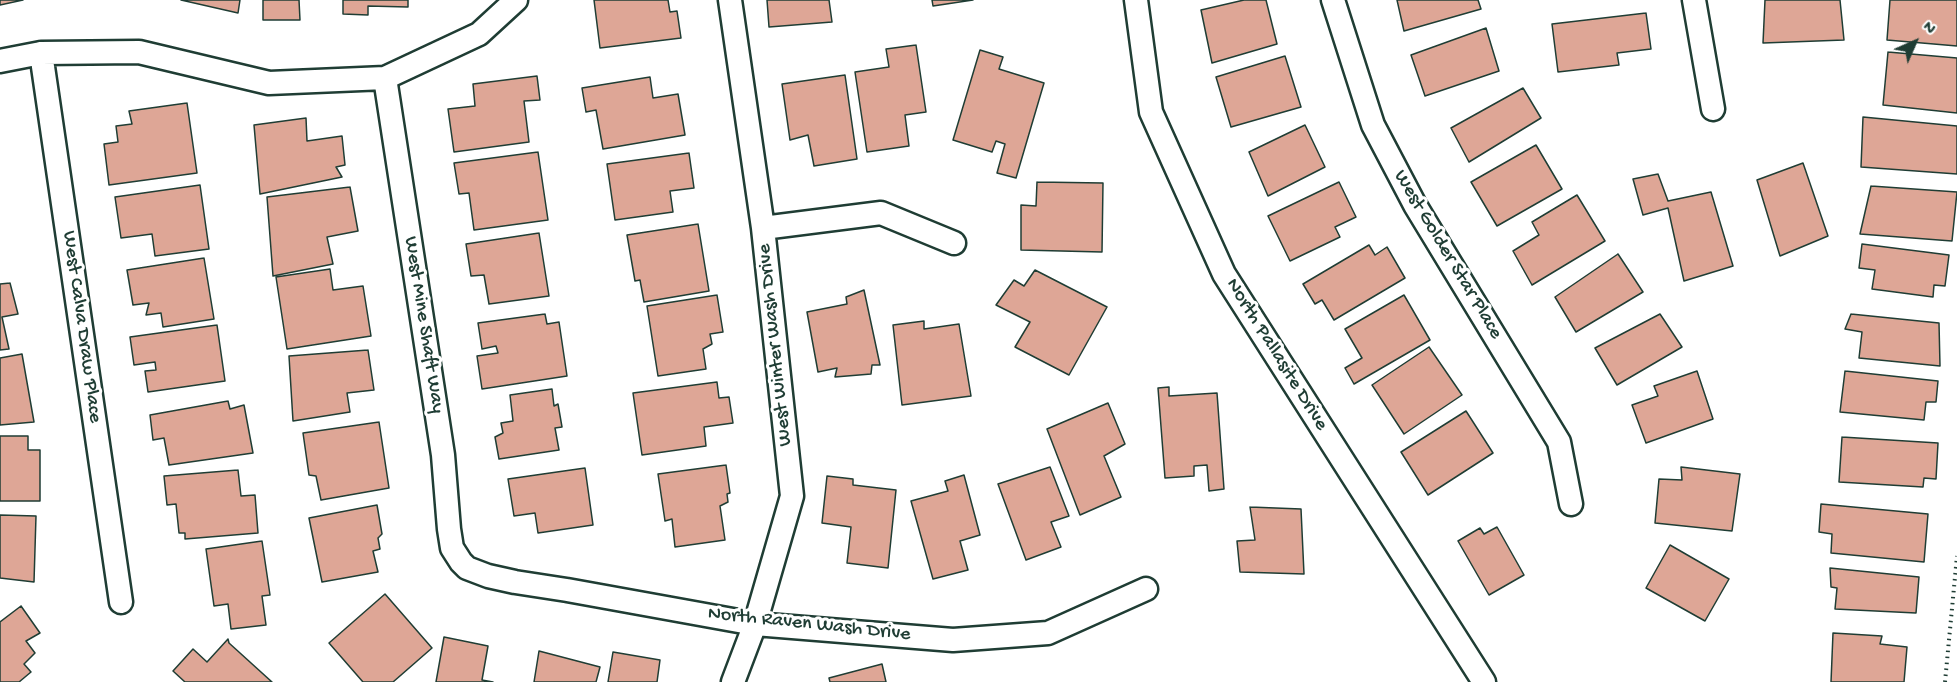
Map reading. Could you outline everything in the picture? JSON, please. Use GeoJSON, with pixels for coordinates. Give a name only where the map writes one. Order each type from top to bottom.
{"type":"FeatureCollection","features":[{"type":"Feature","properties":{"kind":"street"},"geometry":{"type":"LineString","coordinates":[[0,61],[41,53],[139,52],[269,83],[385,78],[480,33],[516,0]]}},
{"type":"Feature","properties":{"kind":"street","name":"West Winter Wash Drive"},"geometry":{"type":"LineString","coordinates":[[730,0],[763,228],[792,496],[755,624],[733,682]]}},
{"type":"Feature","properties":{"kind":"street","name":"North Pallasite Drive"},"geometry":{"type":"LineString","coordinates":[[1136,0],[1151,112],[1224,274],[1484,682]]}},
{"type":"Feature","properties":{"kind":"street","name":"West Golder Star Place"},"geometry":{"type":"LineString","coordinates":[[1333,0],[1373,125],[1415,205],[1559,442],[1571,504]]}},
{"type":"Feature","properties":{"kind":"street"},"geometry":{"type":"LineString","coordinates":[[1694,0],[1713,109]]}},
{"type":"Feature","properties":{"kind":"street","name":"West Calva Draw Place"},"geometry":{"type":"LineString","coordinates":[[41,53],[121,602]]}},
{"type":"Feature","properties":{"kind":"street","name":"West Mine Shaft Way"},"geometry":{"type":"LineString","coordinates":[[385,78],[443,455],[452,548],[467,568]]}},
{"type":"Feature","properties":{"kind":"street"},"geometry":{"type":"LineString","coordinates":[[763,228],[881,213],[954,243]]}},
{"type":"Feature","properties":{"kind":"street","name":"North Raven Wash Drive"},"geometry":{"type":"LineString","coordinates":[[467,568],[515,582],[755,624],[953,640],[1048,633],[1146,589]]}},
{"type":"Feature","properties":{"kind":"path"},"geometry":{"type":"LineString","coordinates":[[1945,682],[1957,556]]}},
{"type":"Feature","properties":{"kind":"building"},"geometry":{"type":"Polygon","coordinates":[[[0,0],[23,0],[0,5],[0,0]]]}},
{"type":"Feature","properties":{"kind":"building"},"geometry":{"type":"Polygon","coordinates":[[[181,0],[240,0],[238,13],[181,0]]]}},
{"type":"Feature","properties":{"kind":"building"},"geometry":{"type":"Polygon","coordinates":[[[263,0],[299,0],[300,20],[263,20],[263,0]]]}},
{"type":"Feature","properties":{"kind":"building"},"geometry":{"type":"Polygon","coordinates":[[[343,0],[408,0],[408,7],[368,6],[368,15],[343,14],[343,0]]]}},
{"type":"Feature","properties":{"kind":"building"},"geometry":{"type":"Polygon","coordinates":[[[594,0],[668,0],[670,12],[677,11],[681,38],[600,48],[594,0]]]}},
{"type":"Feature","properties":{"kind":"building"},"geometry":{"type":"Polygon","coordinates":[[[767,0],[829,0],[832,22],[769,27],[767,0]]]}},
{"type":"Feature","properties":{"kind":"building"},"geometry":{"type":"Polygon","coordinates":[[[932,0],[973,0],[933,6],[932,0]]]}},
{"type":"Feature","properties":{"kind":"building"},"geometry":{"type":"Polygon","coordinates":[[[1244,0],[1266,0],[1277,44],[1212,63],[1201,10],[1244,0]]]}},
{"type":"Feature","properties":{"kind":"building"},"geometry":{"type":"Polygon","coordinates":[[[1397,0],[1478,0],[1481,9],[1404,31],[1397,0]]]}},
{"type":"Feature","properties":{"kind":"building"},"geometry":{"type":"Polygon","coordinates":[[[1765,0],[1840,0],[1844,40],[1763,43],[1765,0]]]}},
{"type":"Feature","properties":{"kind":"building"},"geometry":{"type":"Polygon","coordinates":[[[1890,0],[1957,0],[1957,46],[1887,40],[1890,0]]]}},
{"type":"Feature","properties":{"kind":"building"},"geometry":{"type":"Polygon","coordinates":[[[1646,13],[1651,49],[1617,53],[1619,65],[1558,72],[1552,24],[1646,13]]]}},
{"type":"Feature","properties":{"kind":"building"},"geometry":{"type":"Polygon","coordinates":[[[1486,28],[1499,71],[1425,96],[1411,55],[1486,28]]]}},
{"type":"Feature","properties":{"kind":"building"},"geometry":{"type":"Polygon","coordinates":[[[916,45],[926,112],[905,115],[909,146],[867,152],[855,72],[889,67],[886,49],[916,45]]]}},
{"type":"Feature","properties":{"kind":"building"},"geometry":{"type":"Polygon","coordinates":[[[980,50],[1003,57],[999,69],[1044,83],[1016,178],[997,173],[1005,144],[996,141],[992,152],[953,140],[980,50]]]}},
{"type":"Feature","properties":{"kind":"building"},"geometry":{"type":"Polygon","coordinates":[[[1888,52],[1957,58],[1957,113],[1883,105],[1888,52]]]}},
{"type":"Feature","properties":{"kind":"building"},"geometry":{"type":"Polygon","coordinates":[[[1285,56],[1301,107],[1231,127],[1216,77],[1285,56]]]}},
{"type":"Feature","properties":{"kind":"building"},"geometry":{"type":"Polygon","coordinates":[[[845,75],[857,159],[814,166],[808,135],[790,140],[782,84],[845,75]]]}},
{"type":"Feature","properties":{"kind":"building"},"geometry":{"type":"Polygon","coordinates":[[[537,76],[540,100],[524,101],[529,142],[454,152],[448,109],[475,106],[473,84],[537,76]]]}},
{"type":"Feature","properties":{"kind":"building"},"geometry":{"type":"Polygon","coordinates":[[[650,77],[653,98],[678,94],[685,135],[603,149],[596,110],[586,112],[582,88],[650,77]]]}},
{"type":"Feature","properties":{"kind":"building"},"geometry":{"type":"Polygon","coordinates":[[[1523,88],[1541,118],[1469,162],[1451,128],[1523,88]]]}},
{"type":"Feature","properties":{"kind":"building"},"geometry":{"type":"Polygon","coordinates":[[[187,103],[197,173],[109,185],[104,144],[118,142],[116,126],[132,124],[129,111],[187,103]]]}},
{"type":"Feature","properties":{"kind":"building"},"geometry":{"type":"Polygon","coordinates":[[[1863,117],[1957,126],[1957,174],[1861,167],[1863,117]]]}},
{"type":"Feature","properties":{"kind":"building"},"geometry":{"type":"Polygon","coordinates":[[[306,118],[307,141],[342,136],[345,165],[336,167],[342,177],[260,194],[254,125],[306,118]]]}},
{"type":"Feature","properties":{"kind":"building"},"geometry":{"type":"Polygon","coordinates":[[[1305,125],[1325,167],[1268,196],[1249,152],[1305,125]]]}},
{"type":"Feature","properties":{"kind":"building"},"geometry":{"type":"Polygon","coordinates":[[[1536,145],[1562,189],[1497,226],[1471,182],[1536,145]]]}},
{"type":"Feature","properties":{"kind":"building"},"geometry":{"type":"Polygon","coordinates":[[[538,152],[548,220],[474,230],[469,193],[459,194],[454,163],[538,152]]]}},
{"type":"Feature","properties":{"kind":"building"},"geometry":{"type":"Polygon","coordinates":[[[689,153],[694,188],[670,191],[673,212],[615,220],[607,164],[689,153]]]}},
{"type":"Feature","properties":{"kind":"building"},"geometry":{"type":"Polygon","coordinates":[[[1803,163],[1828,236],[1780,256],[1757,180],[1803,163]]]}},
{"type":"Feature","properties":{"kind":"building"},"geometry":{"type":"Polygon","coordinates":[[[1658,174],[1668,201],[1711,192],[1733,266],[1684,281],[1668,208],[1643,215],[1633,179],[1658,174]]]}},
{"type":"Feature","properties":{"kind":"building"},"geometry":{"type":"Polygon","coordinates":[[[1037,182],[1103,183],[1102,252],[1021,250],[1021,205],[1036,206],[1037,182]]]}},
{"type":"Feature","properties":{"kind":"building"},"geometry":{"type":"Polygon","coordinates":[[[1339,182],[1356,217],[1335,227],[1340,237],[1290,261],[1268,216],[1339,182]]]}},
{"type":"Feature","properties":{"kind":"building"},"geometry":{"type":"Polygon","coordinates":[[[200,185],[209,249],[155,256],[152,234],[121,238],[115,197],[200,185]]]}},
{"type":"Feature","properties":{"kind":"building"},"geometry":{"type":"Polygon","coordinates":[[[1871,186],[1957,192],[1952,241],[1860,234],[1871,186]]]}},
{"type":"Feature","properties":{"kind":"building"},"geometry":{"type":"Polygon","coordinates":[[[350,187],[358,231],[327,237],[333,264],[273,276],[267,197],[350,187]]]}},
{"type":"Feature","properties":{"kind":"building"},"geometry":{"type":"Polygon","coordinates":[[[1577,195],[1605,241],[1532,285],[1513,251],[1539,235],[1532,222],[1577,195]]]}},
{"type":"Feature","properties":{"kind":"building"},"geometry":{"type":"Polygon","coordinates":[[[698,224],[709,291],[644,302],[640,280],[635,281],[627,235],[698,224]]]}},
{"type":"Feature","properties":{"kind":"building"},"geometry":{"type":"Polygon","coordinates":[[[539,233],[549,296],[489,304],[484,275],[471,276],[466,244],[539,233]]]}},
{"type":"Feature","properties":{"kind":"building"},"geometry":{"type":"Polygon","coordinates":[[[1862,244],[1949,255],[1945,286],[1934,285],[1933,297],[1872,289],[1875,270],[1859,268],[1862,244]]]}},
{"type":"Feature","properties":{"kind":"building"},"geometry":{"type":"Polygon","coordinates":[[[1369,245],[1375,255],[1387,247],[1405,278],[1334,320],[1322,300],[1315,304],[1303,284],[1369,245]]]}},
{"type":"Feature","properties":{"kind":"building"},"geometry":{"type":"Polygon","coordinates":[[[1618,254],[1643,292],[1576,332],[1555,297],[1618,254]]]}},
{"type":"Feature","properties":{"kind":"building"},"geometry":{"type":"Polygon","coordinates":[[[204,258],[214,319],[163,327],[161,313],[146,315],[149,303],[133,305],[127,270],[204,258]]]}},
{"type":"Feature","properties":{"kind":"building"},"geometry":{"type":"Polygon","coordinates":[[[330,269],[333,290],[363,286],[371,336],[287,349],[276,277],[330,269]]]}},
{"type":"Feature","properties":{"kind":"building"},"geometry":{"type":"Polygon","coordinates":[[[1035,270],[1107,307],[1069,375],[1015,347],[1030,322],[996,305],[1014,280],[1024,286],[1035,270]]]}},
{"type":"Feature","properties":{"kind":"building"},"geometry":{"type":"Polygon","coordinates":[[[10,283],[18,314],[2,317],[9,349],[0,350],[0,284],[10,283]]]}},
{"type":"Feature","properties":{"kind":"building"},"geometry":{"type":"Polygon","coordinates":[[[864,290],[880,365],[872,365],[871,374],[835,377],[837,368],[818,372],[807,312],[847,304],[846,297],[864,290]]]}},
{"type":"Feature","properties":{"kind":"building"},"geometry":{"type":"Polygon","coordinates":[[[717,295],[723,332],[710,334],[712,344],[703,349],[706,369],[658,376],[647,306],[717,295]]]}},
{"type":"Feature","properties":{"kind":"building"},"geometry":{"type":"Polygon","coordinates":[[[1404,295],[1430,340],[1354,384],[1345,368],[1362,358],[1345,329],[1404,295]]]}},
{"type":"Feature","properties":{"kind":"building"},"geometry":{"type":"Polygon","coordinates":[[[545,314],[547,324],[559,322],[567,376],[482,389],[477,356],[498,353],[496,346],[482,349],[478,323],[545,314]]]}},
{"type":"Feature","properties":{"kind":"building"},"geometry":{"type":"Polygon","coordinates":[[[1660,314],[1682,347],[1617,385],[1595,348],[1660,314]]]}},
{"type":"Feature","properties":{"kind":"building"},"geometry":{"type":"Polygon","coordinates":[[[1851,314],[1939,323],[1940,366],[1859,358],[1862,332],[1845,329],[1851,314]]]}},
{"type":"Feature","properties":{"kind":"building"},"geometry":{"type":"Polygon","coordinates":[[[924,321],[924,329],[959,324],[971,396],[902,405],[893,325],[924,321]]]}},
{"type":"Feature","properties":{"kind":"building"},"geometry":{"type":"Polygon","coordinates":[[[217,325],[225,381],[148,392],[145,371],[156,370],[155,362],[134,365],[130,337],[217,325]]]}},
{"type":"Feature","properties":{"kind":"building"},"geometry":{"type":"Polygon","coordinates":[[[1429,347],[1462,395],[1404,434],[1372,385],[1429,347]]]}},
{"type":"Feature","properties":{"kind":"building"},"geometry":{"type":"Polygon","coordinates":[[[368,350],[374,390],[347,393],[350,412],[293,421],[289,356],[368,350]]]}},
{"type":"Feature","properties":{"kind":"building"},"geometry":{"type":"Polygon","coordinates":[[[22,354],[34,422],[0,425],[0,358],[22,354]]]}},
{"type":"Feature","properties":{"kind":"building"},"geometry":{"type":"Polygon","coordinates":[[[1697,371],[1713,419],[1646,443],[1632,405],[1658,396],[1654,386],[1697,371]]]}},
{"type":"Feature","properties":{"kind":"building"},"geometry":{"type":"Polygon","coordinates":[[[1845,371],[1938,381],[1936,402],[1926,402],[1924,420],[1840,412],[1845,371]]]}},
{"type":"Feature","properties":{"kind":"building"},"geometry":{"type":"Polygon","coordinates":[[[717,382],[719,398],[729,397],[733,423],[704,427],[706,446],[642,455],[633,393],[717,382]]]}},
{"type":"Feature","properties":{"kind":"building"},"geometry":{"type":"Polygon","coordinates":[[[1169,387],[1169,396],[1217,393],[1224,489],[1209,491],[1207,465],[1194,466],[1194,476],[1165,478],[1158,388],[1169,387]]]}},
{"type":"Feature","properties":{"kind":"building"},"geometry":{"type":"Polygon","coordinates":[[[552,389],[554,406],[558,404],[562,427],[555,428],[559,450],[499,459],[495,437],[503,433],[501,423],[513,421],[510,395],[552,389]]]}},
{"type":"Feature","properties":{"kind":"building"},"geometry":{"type":"Polygon","coordinates":[[[228,401],[230,409],[244,405],[253,453],[169,465],[164,438],[153,440],[150,415],[228,401]]]}},
{"type":"Feature","properties":{"kind":"building"},"geometry":{"type":"Polygon","coordinates":[[[1108,403],[1125,444],[1104,456],[1121,497],[1080,515],[1047,429],[1108,403]]]}},
{"type":"Feature","properties":{"kind":"building"},"geometry":{"type":"Polygon","coordinates":[[[1466,411],[1493,453],[1428,495],[1401,452],[1466,411]]]}},
{"type":"Feature","properties":{"kind":"building"},"geometry":{"type":"Polygon","coordinates":[[[379,422],[389,488],[321,500],[316,476],[309,475],[303,433],[379,422]]]}},
{"type":"Feature","properties":{"kind":"building"},"geometry":{"type":"Polygon","coordinates":[[[0,436],[28,436],[28,450],[40,450],[40,501],[0,501],[0,436]]]}},
{"type":"Feature","properties":{"kind":"building"},"geometry":{"type":"Polygon","coordinates":[[[1842,437],[1938,443],[1936,479],[1924,478],[1923,487],[1839,482],[1842,437]]]}},
{"type":"Feature","properties":{"kind":"building"},"geometry":{"type":"Polygon","coordinates":[[[726,465],[730,493],[727,494],[728,502],[720,506],[725,540],[675,547],[672,519],[665,521],[658,474],[726,465]]]}},
{"type":"Feature","properties":{"kind":"building"},"geometry":{"type":"Polygon","coordinates":[[[1050,467],[1069,516],[1051,522],[1061,547],[1026,560],[998,484],[1050,467]]]}},
{"type":"Feature","properties":{"kind":"building"},"geometry":{"type":"Polygon","coordinates":[[[1681,467],[1740,474],[1732,531],[1655,523],[1659,479],[1682,480],[1681,467]]]}},
{"type":"Feature","properties":{"kind":"building"},"geometry":{"type":"Polygon","coordinates":[[[585,468],[593,525],[538,533],[535,513],[514,516],[508,479],[585,468]]]}},
{"type":"Feature","properties":{"kind":"building"},"geometry":{"type":"Polygon","coordinates":[[[238,470],[241,496],[255,495],[258,533],[185,539],[185,533],[179,533],[176,504],[167,505],[164,476],[238,470]]]}},
{"type":"Feature","properties":{"kind":"building"},"geometry":{"type":"Polygon","coordinates":[[[964,475],[980,535],[960,541],[968,570],[933,579],[911,501],[948,491],[945,481],[964,475]]]}},
{"type":"Feature","properties":{"kind":"building"},"geometry":{"type":"Polygon","coordinates":[[[827,476],[853,479],[853,485],[896,490],[888,568],[847,563],[851,527],[822,523],[827,476]]]}},
{"type":"Feature","properties":{"kind":"building"},"geometry":{"type":"Polygon","coordinates":[[[1821,504],[1928,514],[1924,562],[1831,553],[1832,534],[1819,532],[1821,504]]]}},
{"type":"Feature","properties":{"kind":"building"},"geometry":{"type":"Polygon","coordinates":[[[377,505],[382,534],[378,538],[380,549],[373,551],[378,572],[322,582],[309,518],[377,505]]]}},
{"type":"Feature","properties":{"kind":"building"},"geometry":{"type":"Polygon","coordinates":[[[1250,507],[1301,509],[1304,574],[1240,572],[1237,541],[1255,540],[1250,507]]]}},
{"type":"Feature","properties":{"kind":"building"},"geometry":{"type":"Polygon","coordinates":[[[0,515],[36,516],[34,582],[0,578],[0,515]]]}},
{"type":"Feature","properties":{"kind":"building"},"geometry":{"type":"Polygon","coordinates":[[[1497,527],[1524,575],[1489,595],[1458,541],[1480,528],[1484,534],[1497,527]]]}},
{"type":"Feature","properties":{"kind":"building"},"geometry":{"type":"Polygon","coordinates":[[[262,541],[270,595],[262,596],[266,625],[231,629],[228,604],[214,606],[206,549],[262,541]]]}},
{"type":"Feature","properties":{"kind":"building"},"geometry":{"type":"Polygon","coordinates":[[[1670,545],[1729,579],[1705,621],[1646,588],[1670,545]]]}},
{"type":"Feature","properties":{"kind":"building"},"geometry":{"type":"Polygon","coordinates":[[[1830,568],[1919,577],[1916,613],[1835,609],[1837,588],[1831,587],[1830,568]]]}},
{"type":"Feature","properties":{"kind":"building"},"geometry":{"type":"Polygon","coordinates":[[[385,594],[432,648],[393,682],[363,682],[329,643],[385,594]]]}},
{"type":"Feature","properties":{"kind":"building"},"geometry":{"type":"Polygon","coordinates":[[[21,606],[40,633],[26,641],[35,653],[24,664],[31,672],[19,682],[0,682],[0,622],[21,606]]]}},
{"type":"Feature","properties":{"kind":"building"},"geometry":{"type":"Polygon","coordinates":[[[1833,633],[1882,636],[1880,644],[1907,647],[1904,682],[1831,682],[1833,633]]]}},
{"type":"Feature","properties":{"kind":"building"},"geometry":{"type":"Polygon","coordinates":[[[444,637],[488,646],[482,680],[493,682],[436,682],[444,637]]]}},
{"type":"Feature","properties":{"kind":"building"},"geometry":{"type":"Polygon","coordinates":[[[228,639],[229,643],[272,682],[185,682],[173,671],[193,649],[207,662],[228,639]]]}},
{"type":"Feature","properties":{"kind":"building"},"geometry":{"type":"Polygon","coordinates":[[[539,651],[600,667],[596,682],[534,682],[539,651]]]}},
{"type":"Feature","properties":{"kind":"building"},"geometry":{"type":"Polygon","coordinates":[[[613,652],[660,660],[657,682],[608,682],[613,652]]]}},
{"type":"Feature","properties":{"kind":"building"},"geometry":{"type":"Polygon","coordinates":[[[882,664],[886,682],[830,682],[829,678],[882,664]]]}}]}
